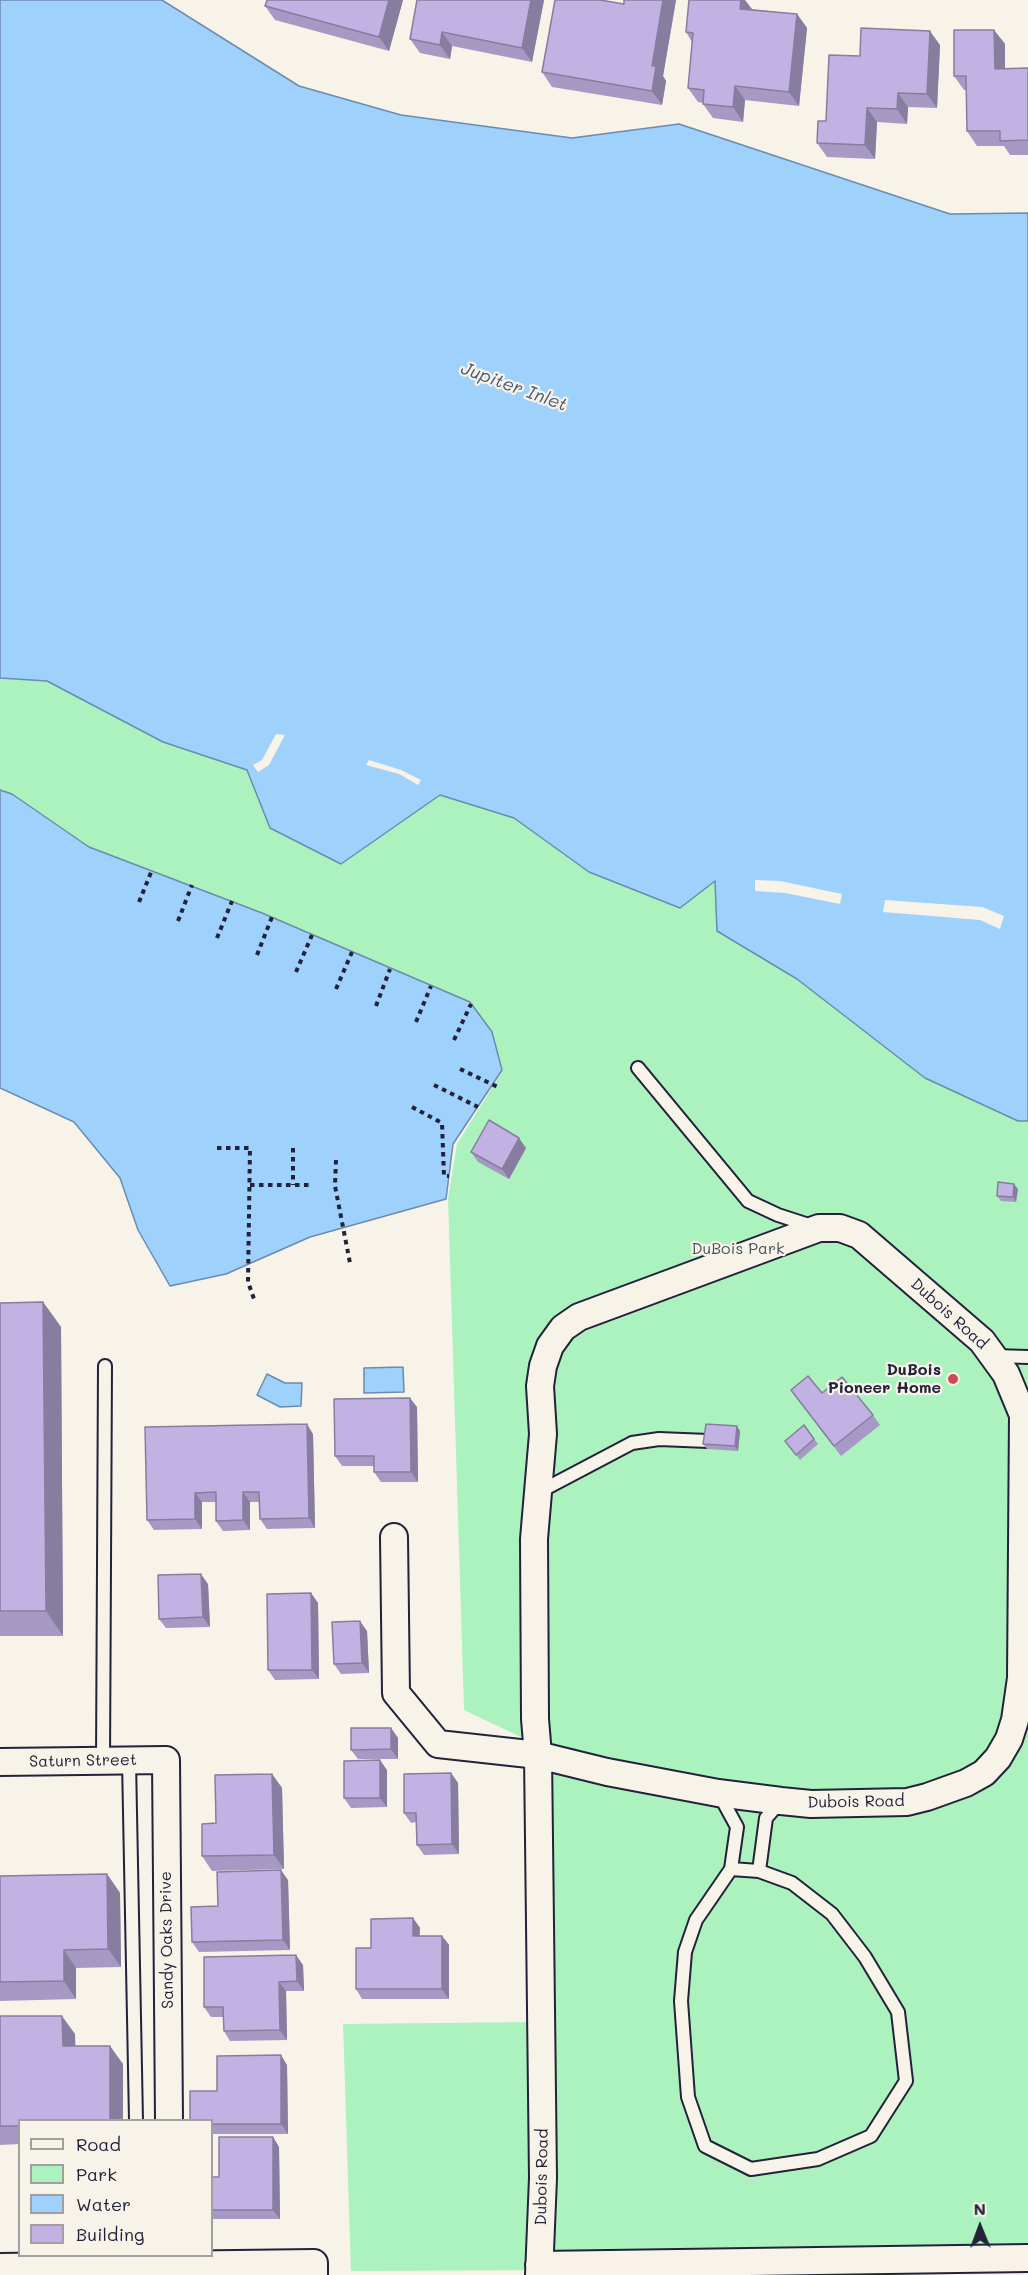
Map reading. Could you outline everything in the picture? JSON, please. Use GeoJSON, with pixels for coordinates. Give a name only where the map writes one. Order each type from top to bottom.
{"type":"FeatureCollection","features":[{"type":"Feature","properties":{"kind":"street","name":"Dubois Road"},"geometry":{"type":"LineString","coordinates":[[538,1755],[607,1772],[718,1792],[811,1804],[907,1802],[966,1784],[984,1773],[998,1758],[1009,1740],[1015,1720],[1024,1642],[1023,1415],[1016,1394],[994,1356],[982,1341],[859,1234],[840,1228],[819,1228],[579,1317],[563,1328],[550,1346],[543,1366],[540,1386],[543,1434],[534,1539],[543,2178],[539,2270]]}},
{"type":"Feature","properties":{"kind":"street"},"geometry":{"type":"LineString","coordinates":[[394,1537],[396,1693],[438,1744],[538,1755]]}},
{"type":"Feature","properties":{"kind":"street","name":"Saturn Street"},"geometry":{"type":"LineString","coordinates":[[0,1762],[165,1760]]}},
{"type":"Feature","properties":{"kind":"street","name":"Sandy Oaks Drive"},"geometry":{"type":"LineString","coordinates":[[165,1760],[169,2119]]}},
{"type":"Feature","properties":{"kind":"street"},"geometry":{"type":"LineString","coordinates":[[539,2270],[1028,2258]]}},
{"type":"Feature","properties":{"kind":"street"},"geometry":{"type":"LineString","coordinates":[[0,2267],[132,2266],[170,2261],[314,2269]]}},
{"type":"Feature","properties":{"kind":"lane","name":"Dubois Road"},"geometry":{"type":"LineString","coordinates":[[638,1068],[748,1201],[778,1215],[819,1228]]}},
{"type":"Feature","properties":{"kind":"lane"},"geometry":{"type":"LineString","coordinates":[[994,1356],[1028,1357]]}},
{"type":"Feature","properties":{"kind":"lane"},"geometry":{"type":"LineString","coordinates":[[103,1761],[105,1366]]}},
{"type":"Feature","properties":{"kind":"lane"},"geometry":{"type":"LineString","coordinates":[[538,1493],[632,1443],[659,1439],[708,1441]]}},
{"type":"Feature","properties":{"kind":"lane"},"geometry":{"type":"LineString","coordinates":[[129,1761],[136,2119]]}},
{"type":"Feature","properties":{"kind":"lane"},"geometry":{"type":"LineString","coordinates":[[718,1792],[737,1827],[731,1869],[696,1920],[685,1952],[681,2001],[688,2097],[705,2145],[751,2169],[818,2159],[871,2136],[906,2081],[898,2012],[865,1957],[832,1914],[792,1883],[759,1871],[731,1869]]}},
{"type":"Feature","properties":{"kind":"lane"},"geometry":{"type":"LineString","coordinates":[[759,1871],[766,1818],[781,1801]]}},
{"type":"Feature","properties":{"kind":"path"},"geometry":{"type":"LineString","coordinates":[[139,902],[152,870]]}},
{"type":"Feature","properties":{"kind":"path"},"geometry":{"type":"LineString","coordinates":[[178,921],[192,885]]}},
{"type":"Feature","properties":{"kind":"path"},"geometry":{"type":"LineString","coordinates":[[217,938],[232,901]]}},
{"type":"Feature","properties":{"kind":"path"},"geometry":{"type":"LineString","coordinates":[[256,955],[272,917]]}},
{"type":"Feature","properties":{"kind":"path"},"geometry":{"type":"LineString","coordinates":[[296,972],[312,934]]}},
{"type":"Feature","properties":{"kind":"path"},"geometry":{"type":"LineString","coordinates":[[336,989],[352,952]]}},
{"type":"Feature","properties":{"kind":"path"},"geometry":{"type":"LineString","coordinates":[[376,1006],[390,969]]}},
{"type":"Feature","properties":{"kind":"path"},"geometry":{"type":"LineString","coordinates":[[416,1022],[431,986]]}},
{"type":"Feature","properties":{"kind":"path"},"geometry":{"type":"LineString","coordinates":[[454,1040],[471,1004]]}},
{"type":"Feature","properties":{"kind":"path"},"geometry":{"type":"LineString","coordinates":[[460,1069],[500,1088]]}},
{"type":"Feature","properties":{"kind":"path"},"geometry":{"type":"LineString","coordinates":[[434,1085],[477,1107]]}},
{"type":"Feature","properties":{"kind":"path"},"geometry":{"type":"LineString","coordinates":[[412,1107],[442,1123],[444,1176],[449,1176]]}},
{"type":"Feature","properties":{"kind":"path"},"geometry":{"type":"LineString","coordinates":[[217,1148],[250,1148],[248,1282],[254,1299]]}},
{"type":"Feature","properties":{"kind":"path"},"geometry":{"type":"LineString","coordinates":[[293,1148],[293,1185]]}},
{"type":"Feature","properties":{"kind":"path"},"geometry":{"type":"LineString","coordinates":[[336,1160],[335,1186],[350,1263]]}},
{"type":"Feature","properties":{"kind":"path"},"geometry":{"type":"LineString","coordinates":[[249,1185],[309,1185]]}},
{"type":"Feature","properties":{"kind":"green space","name":"DuBois Park"},"geometry":{"type":"Polygon","coordinates":[[[0,676],[46,679],[273,731],[716,878],[1028,916],[1028,2268],[351,2271],[343,2024],[534,2022],[525,1739],[464,1710],[448,1198],[457,1144],[503,1070],[474,1007],[39,827],[0,805],[0,676]]]}},
{"type":"Feature","properties":{"kind":"water","name":"Jupiter Inlet"},"geometry":{"type":"Polygon","coordinates":[[[0,0],[162,0],[299,86],[401,115],[572,138],[679,124],[950,214],[1028,213],[1028,1121],[1018,1121],[925,1078],[797,979],[717,931],[715,881],[680,908],[589,872],[514,818],[440,795],[341,864],[270,828],[247,770],[163,742],[47,681],[0,678],[0,0]]]}},
{"type":"Feature","properties":{"kind":"water"},"geometry":{"type":"Polygon","coordinates":[[[0,790],[12,794],[89,847],[262,913],[470,1002],[492,1032],[502,1070],[453,1144],[446,1199],[310,1237],[226,1274],[170,1286],[138,1230],[120,1178],[74,1122],[0,1088],[0,790]]]}},
{"type":"Feature","properties":{"kind":"water"},"geometry":{"type":"Polygon","coordinates":[[[403,1367],[404,1392],[364,1393],[364,1368],[403,1367]]]}},
{"type":"Feature","properties":{"kind":"water"},"geometry":{"type":"Polygon","coordinates":[[[267,1374],[285,1383],[302,1383],[301,1406],[280,1407],[257,1395],[267,1374]]]}},
{"type":"Feature","properties":{"kind":"pier"},"geometry":{"type":"Polygon","coordinates":[[[276,734],[285,735],[269,765],[258,772],[253,765],[262,760],[276,734]]]}},
{"type":"Feature","properties":{"kind":"pier"},"geometry":{"type":"Polygon","coordinates":[[[369,760],[401,770],[421,780],[418,785],[399,774],[366,765],[369,760]]]}},
{"type":"Feature","properties":{"kind":"pier"},"geometry":{"type":"Polygon","coordinates":[[[755,880],[780,881],[842,894],[840,904],[785,893],[755,891],[755,880]]]}},
{"type":"Feature","properties":{"kind":"pier"},"geometry":{"type":"Polygon","coordinates":[[[885,900],[982,907],[1004,916],[1000,929],[980,920],[883,912],[885,900]]]}},
{"type":"Feature","properties":{"kind":"building"},"geometry":{"type":"Polygon","coordinates":[[[267,0],[389,0],[379,37],[265,6],[267,0]]]}},
{"type":"Feature","properties":{"kind":"building"},"geometry":{"type":"Polygon","coordinates":[[[417,0],[531,0],[522,48],[442,32],[440,45],[410,39],[417,0]]]}},
{"type":"Feature","properties":{"kind":"building"},"geometry":{"type":"Polygon","coordinates":[[[555,0],[600,0],[624,4],[624,0],[663,0],[652,66],[656,66],[652,91],[542,72],[555,0]]]}},
{"type":"Feature","properties":{"kind":"building"},"geometry":{"type":"Polygon","coordinates":[[[689,0],[741,0],[740,9],[797,14],[789,92],[735,86],[733,107],[703,104],[704,90],[688,88],[693,33],[686,32],[689,0]]]}},
{"type":"Feature","properties":{"kind":"building"},"geometry":{"type":"Polygon","coordinates":[[[861,28],[930,31],[927,94],[898,93],[897,109],[867,108],[865,145],[817,143],[818,121],[826,121],[829,55],[860,56],[861,28]]]}},
{"type":"Feature","properties":{"kind":"building"},"geometry":{"type":"Polygon","coordinates":[[[954,30],[994,30],[995,69],[1028,68],[1028,140],[1000,141],[1000,131],[967,131],[966,76],[954,76],[954,30]]]}},
{"type":"Feature","properties":{"kind":"building"},"geometry":{"type":"Polygon","coordinates":[[[489,1120],[519,1138],[502,1169],[471,1152],[489,1120]]]}},
{"type":"Feature","properties":{"kind":"building"},"geometry":{"type":"Polygon","coordinates":[[[998,1182],[1014,1184],[1013,1197],[997,1196],[998,1182]]]}},
{"type":"Feature","properties":{"kind":"building"},"geometry":{"type":"Polygon","coordinates":[[[43,1302],[46,1611],[0,1611],[0,1303],[43,1302]]]}},
{"type":"Feature","properties":{"kind":"building"},"geometry":{"type":"Polygon","coordinates":[[[808,1376],[822,1393],[842,1377],[873,1415],[834,1446],[791,1390],[808,1376]]]}},
{"type":"Feature","properties":{"kind":"building"},"geometry":{"type":"Polygon","coordinates":[[[410,1398],[411,1472],[374,1472],[374,1456],[335,1456],[334,1399],[410,1398]]]}},
{"type":"Feature","properties":{"kind":"building"},"geometry":{"type":"Polygon","coordinates":[[[307,1424],[309,1518],[260,1519],[259,1492],[243,1492],[243,1520],[216,1521],[216,1492],[195,1493],[195,1519],[147,1520],[145,1427],[307,1424]]]}},
{"type":"Feature","properties":{"kind":"building"},"geometry":{"type":"Polygon","coordinates":[[[706,1424],[737,1426],[735,1446],[703,1444],[706,1424]]]}},
{"type":"Feature","properties":{"kind":"building"},"geometry":{"type":"Polygon","coordinates":[[[804,1425],[814,1439],[796,1455],[785,1441],[804,1425]]]}},
{"type":"Feature","properties":{"kind":"building"},"geometry":{"type":"Polygon","coordinates":[[[201,1574],[203,1617],[159,1619],[158,1575],[201,1574]]]}},
{"type":"Feature","properties":{"kind":"building"},"geometry":{"type":"Polygon","coordinates":[[[311,1593],[312,1670],[268,1670],[267,1594],[311,1593]]]}},
{"type":"Feature","properties":{"kind":"building"},"geometry":{"type":"Polygon","coordinates":[[[360,1621],[362,1663],[334,1664],[332,1622],[360,1621]]]}},
{"type":"Feature","properties":{"kind":"building"},"geometry":{"type":"Polygon","coordinates":[[[351,1728],[391,1728],[391,1749],[351,1750],[351,1728]]]}},
{"type":"Feature","properties":{"kind":"building"},"geometry":{"type":"Polygon","coordinates":[[[380,1760],[380,1798],[344,1798],[344,1761],[380,1760]]]}},
{"type":"Feature","properties":{"kind":"building"},"geometry":{"type":"Polygon","coordinates":[[[451,1773],[452,1844],[417,1845],[416,1813],[404,1813],[404,1774],[451,1773]]]}},
{"type":"Feature","properties":{"kind":"building"},"geometry":{"type":"Polygon","coordinates":[[[272,1774],[274,1855],[202,1856],[202,1824],[216,1823],[215,1775],[272,1774]]]}},
{"type":"Feature","properties":{"kind":"building"},"geometry":{"type":"Polygon","coordinates":[[[281,1870],[283,1940],[192,1942],[191,1907],[218,1906],[217,1872],[281,1870]]]}},
{"type":"Feature","properties":{"kind":"building"},"geometry":{"type":"Polygon","coordinates":[[[107,1874],[108,1949],[64,1950],[64,1981],[0,1982],[0,1876],[107,1874]]]}},
{"type":"Feature","properties":{"kind":"building"},"geometry":{"type":"Polygon","coordinates":[[[413,1918],[413,1936],[442,1936],[442,1989],[356,1989],[356,1948],[371,1948],[371,1919],[413,1918]]]}},
{"type":"Feature","properties":{"kind":"building"},"geometry":{"type":"Polygon","coordinates":[[[296,1955],[297,1981],[279,1982],[280,2030],[224,2031],[223,2007],[204,2007],[204,1957],[296,1955]]]}},
{"type":"Feature","properties":{"kind":"building"},"geometry":{"type":"Polygon","coordinates":[[[0,2016],[62,2016],[63,2046],[110,2046],[110,2119],[18,2119],[18,2126],[0,2126],[0,2016]]]}},
{"type":"Feature","properties":{"kind":"building"},"geometry":{"type":"Polygon","coordinates":[[[281,2055],[281,2124],[213,2124],[213,2119],[190,2119],[190,2091],[217,2091],[217,2056],[281,2055]]]}},
{"type":"Feature","properties":{"kind":"building"},"geometry":{"type":"Polygon","coordinates":[[[219,2137],[273,2137],[273,2210],[213,2210],[213,2177],[219,2177],[219,2137]]]}},
{"type":"Feature","properties":{"kind":"place","name":"DuBois Pioneer Home"},"geometry":{"type":"Point","coordinates":[953,1379]}}]}
